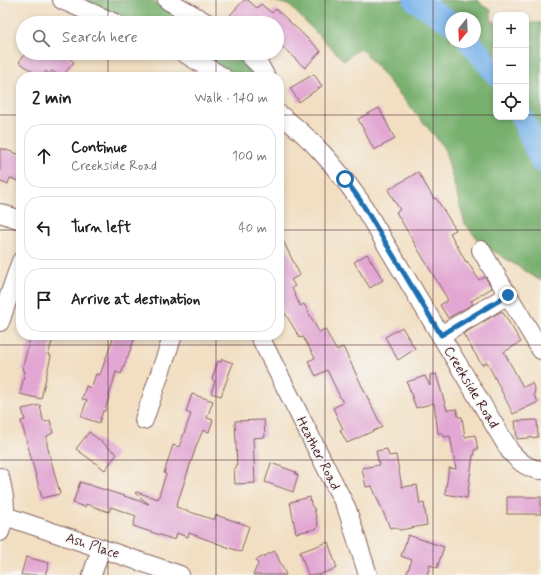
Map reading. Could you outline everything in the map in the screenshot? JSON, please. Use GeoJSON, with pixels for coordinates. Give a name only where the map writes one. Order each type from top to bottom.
{"type":"FeatureCollection","features":[{"type":"Feature","properties":{"kind":"street"},"geometry":{"type":"LineString","coordinates":[[62,0],[99,16]]}},
{"type":"Feature","properties":{"kind":"street"},"geometry":{"type":"LineString","coordinates":[[167,0],[195,16]]}},
{"type":"Feature","properties":{"kind":"street"},"geometry":{"type":"LineString","coordinates":[[195,60],[215,72]]}},
{"type":"Feature","properties":{"kind":"street"},"geometry":{"type":"LineString","coordinates":[[254,60],[263,72]]}},
{"type":"Feature","properties":{"kind":"street","name":"Creekside Road"},"geometry":{"type":"LineString","coordinates":[[284,118],[307,136],[345,179],[360,200],[510,450],[517,460],[533,468]]}},
{"type":"Feature","properties":{"kind":"street"},"geometry":{"type":"LineString","coordinates":[[0,213],[16,218]]}},
{"type":"Feature","properties":{"kind":"street"},"geometry":{"type":"LineString","coordinates":[[481,250],[541,350]]}},
{"type":"Feature","properties":{"kind":"street"},"geometry":{"type":"LineString","coordinates":[[0,322],[16,276]]}},
{"type":"Feature","properties":{"kind":"street"},"geometry":{"type":"LineString","coordinates":[[441,335],[508,295]]}},
{"type":"Feature","properties":{"kind":"street"},"geometry":{"type":"LineString","coordinates":[[144,420],[171,340]]}},
{"type":"Feature","properties":{"kind":"street","name":"Heather Road"},"geometry":{"type":"LineString","coordinates":[[262,340],[347,509],[368,575]]}},
{"type":"Feature","properties":{"kind":"street"},"geometry":{"type":"LineString","coordinates":[[0,476],[6,505],[2,522]]}},
{"type":"Feature","properties":{"kind":"street","name":"Ash Place"},"geometry":{"type":"LineString","coordinates":[[2,522],[101,548],[180,575]]}},
{"type":"Feature","properties":{"kind":"street"},"geometry":{"type":"LineString","coordinates":[[92,575],[101,548]]}},
{"type":"Feature","properties":{"kind":"green space"},"geometry":{"type":"Polygon","coordinates":[[[79,0],[152,0],[181,16],[115,16],[79,0]]]}},
{"type":"Feature","properties":{"kind":"green space"},"geometry":{"type":"Polygon","coordinates":[[[270,0],[478,0],[483,6],[491,10],[491,22],[493,22],[493,120],[529,120],[529,23],[541,23],[541,281],[481,243],[465,224],[444,147],[360,47],[344,61],[289,5],[270,0]]]}},
{"type":"Feature","properties":{"kind":"green space"},"geometry":{"type":"Polygon","coordinates":[[[210,60],[245,60],[254,72],[228,72],[210,60]]]}},
{"type":"Feature","properties":{"kind":"building"},"geometry":{"type":"Polygon","coordinates":[[[244,0],[248,0],[257,8],[261,4],[272,13],[276,9],[284,16],[231,16],[230,15],[244,0]]]}},
{"type":"Feature","properties":{"kind":"building"},"geometry":{"type":"Polygon","coordinates":[[[284,16],[321,51],[305,68],[284,48],[284,16]]]}},
{"type":"Feature","properties":{"kind":"building"},"geometry":{"type":"Polygon","coordinates":[[[21,60],[71,60],[74,62],[66,72],[33,72],[19,62],[21,60]]]}},
{"type":"Feature","properties":{"kind":"building"},"geometry":{"type":"Polygon","coordinates":[[[314,74],[322,86],[299,102],[290,88],[314,74]]]}},
{"type":"Feature","properties":{"kind":"building"},"geometry":{"type":"Polygon","coordinates":[[[379,108],[395,139],[374,150],[358,119],[379,108]]]}},
{"type":"Feature","properties":{"kind":"building"},"geometry":{"type":"Polygon","coordinates":[[[0,148],[16,153],[16,180],[10,178],[8,184],[0,182],[0,148]]]}},
{"type":"Feature","properties":{"kind":"building"},"geometry":{"type":"Polygon","coordinates":[[[418,172],[434,199],[436,198],[456,230],[450,233],[466,262],[467,261],[479,280],[485,277],[492,288],[471,301],[473,304],[448,318],[440,305],[448,300],[396,212],[400,210],[388,190],[418,172]]]}},
{"type":"Feature","properties":{"kind":"building"},"geometry":{"type":"Polygon","coordinates":[[[284,243],[300,275],[291,280],[295,286],[292,288],[300,306],[304,304],[319,332],[325,329],[336,350],[343,347],[382,427],[347,443],[340,430],[343,429],[333,408],[343,403],[327,370],[316,376],[308,361],[315,358],[303,337],[300,338],[284,312],[284,243]]]}},
{"type":"Feature","properties":{"kind":"building"},"geometry":{"type":"Polygon","coordinates":[[[367,254],[383,280],[370,288],[354,262],[367,254]]]}},
{"type":"Feature","properties":{"kind":"building"},"geometry":{"type":"Polygon","coordinates":[[[502,311],[521,342],[504,352],[523,387],[532,383],[535,390],[534,395],[538,402],[513,414],[487,362],[482,365],[463,334],[502,311]]]}},
{"type":"Feature","properties":{"kind":"building"},"geometry":{"type":"Polygon","coordinates":[[[402,327],[415,349],[398,360],[385,337],[402,327]]]}},
{"type":"Feature","properties":{"kind":"building"},"geometry":{"type":"Polygon","coordinates":[[[30,340],[52,340],[48,355],[51,356],[41,399],[20,394],[25,371],[22,370],[30,340]]]}},
{"type":"Feature","properties":{"kind":"building"},"geometry":{"type":"Polygon","coordinates":[[[112,340],[134,340],[121,374],[116,372],[105,411],[103,411],[99,423],[81,417],[87,400],[82,399],[86,386],[91,388],[96,374],[100,375],[112,340]]]}},
{"type":"Feature","properties":{"kind":"building"},"geometry":{"type":"Polygon","coordinates":[[[222,359],[233,363],[221,396],[211,393],[215,381],[212,379],[218,361],[221,362],[222,359]]]}},
{"type":"Feature","properties":{"kind":"building"},"geometry":{"type":"Polygon","coordinates":[[[436,374],[447,410],[457,409],[458,417],[462,417],[465,437],[475,435],[478,449],[474,450],[475,455],[473,455],[467,498],[445,494],[449,468],[456,469],[450,436],[444,437],[443,433],[438,433],[434,403],[416,408],[407,382],[425,376],[430,386],[430,375],[436,374]]]}},
{"type":"Feature","properties":{"kind":"building"},"geometry":{"type":"Polygon","coordinates":[[[192,394],[213,401],[207,418],[213,420],[209,432],[203,430],[197,444],[176,507],[214,520],[216,515],[249,526],[241,552],[189,533],[188,537],[177,533],[175,540],[133,526],[136,516],[111,507],[109,512],[86,504],[85,507],[73,503],[80,482],[149,504],[135,493],[136,492],[158,499],[173,445],[179,447],[191,414],[186,412],[192,394]]]}},
{"type":"Feature","properties":{"kind":"building"},"geometry":{"type":"Polygon","coordinates":[[[40,405],[43,420],[45,422],[50,420],[53,433],[47,436],[47,445],[60,494],[42,498],[21,421],[25,420],[22,409],[40,405]]]}},
{"type":"Feature","properties":{"kind":"building"},"geometry":{"type":"Polygon","coordinates":[[[264,420],[265,437],[253,438],[255,483],[235,484],[234,468],[237,467],[235,421],[264,420]]]}},
{"type":"Feature","properties":{"kind":"building"},"geometry":{"type":"Polygon","coordinates":[[[537,420],[538,437],[517,439],[515,421],[537,420]]]}},
{"type":"Feature","properties":{"kind":"building"},"geometry":{"type":"Polygon","coordinates":[[[89,432],[117,454],[105,470],[76,449],[89,432]]]}},
{"type":"Feature","properties":{"kind":"building"},"geometry":{"type":"Polygon","coordinates":[[[387,449],[389,456],[396,455],[402,487],[417,485],[420,504],[424,503],[427,525],[400,530],[394,527],[390,528],[372,486],[366,487],[362,468],[379,465],[376,451],[387,449]]]}},
{"type":"Feature","properties":{"kind":"building"},"geometry":{"type":"Polygon","coordinates":[[[271,463],[296,472],[295,474],[298,475],[293,492],[265,482],[271,463]]]}},
{"type":"Feature","properties":{"kind":"building"},"geometry":{"type":"Polygon","coordinates":[[[310,497],[311,505],[314,508],[318,525],[316,529],[296,533],[290,502],[310,497]]]}},
{"type":"Feature","properties":{"kind":"building"},"geometry":{"type":"Polygon","coordinates":[[[507,497],[541,497],[541,514],[507,514],[507,497]]]}},
{"type":"Feature","properties":{"kind":"building"},"geometry":{"type":"Polygon","coordinates":[[[408,535],[444,547],[437,568],[430,565],[427,575],[406,575],[412,560],[401,556],[408,535]]]}},
{"type":"Feature","properties":{"kind":"building"},"geometry":{"type":"Polygon","coordinates":[[[328,542],[337,568],[318,575],[308,575],[300,552],[328,542]]]}},
{"type":"Feature","properties":{"kind":"building"},"geometry":{"type":"Polygon","coordinates":[[[275,551],[286,575],[253,575],[258,564],[256,560],[275,551]]]}},
{"type":"Feature","properties":{"kind":"building"},"geometry":{"type":"Polygon","coordinates":[[[26,557],[49,563],[45,575],[21,575],[26,557]]]}},
{"type":"Feature","properties":{"kind":"waterway"},"geometry":{"type":"LineString","coordinates":[[415,0],[445,19]]}},
{"type":"Feature","properties":{"kind":"waterway"},"geometry":{"type":"LineString","coordinates":[[475,48],[493,70]]}},
{"type":"Feature","properties":{"kind":"waterway"},"geometry":{"type":"LineString","coordinates":[[523,120],[541,161]]}},
{"type":"Feature","properties":{"kind":"route"},"geometry":{"type":"LineString","coordinates":[[345,179],[360,200],[441,335],[508,295]]}}]}
